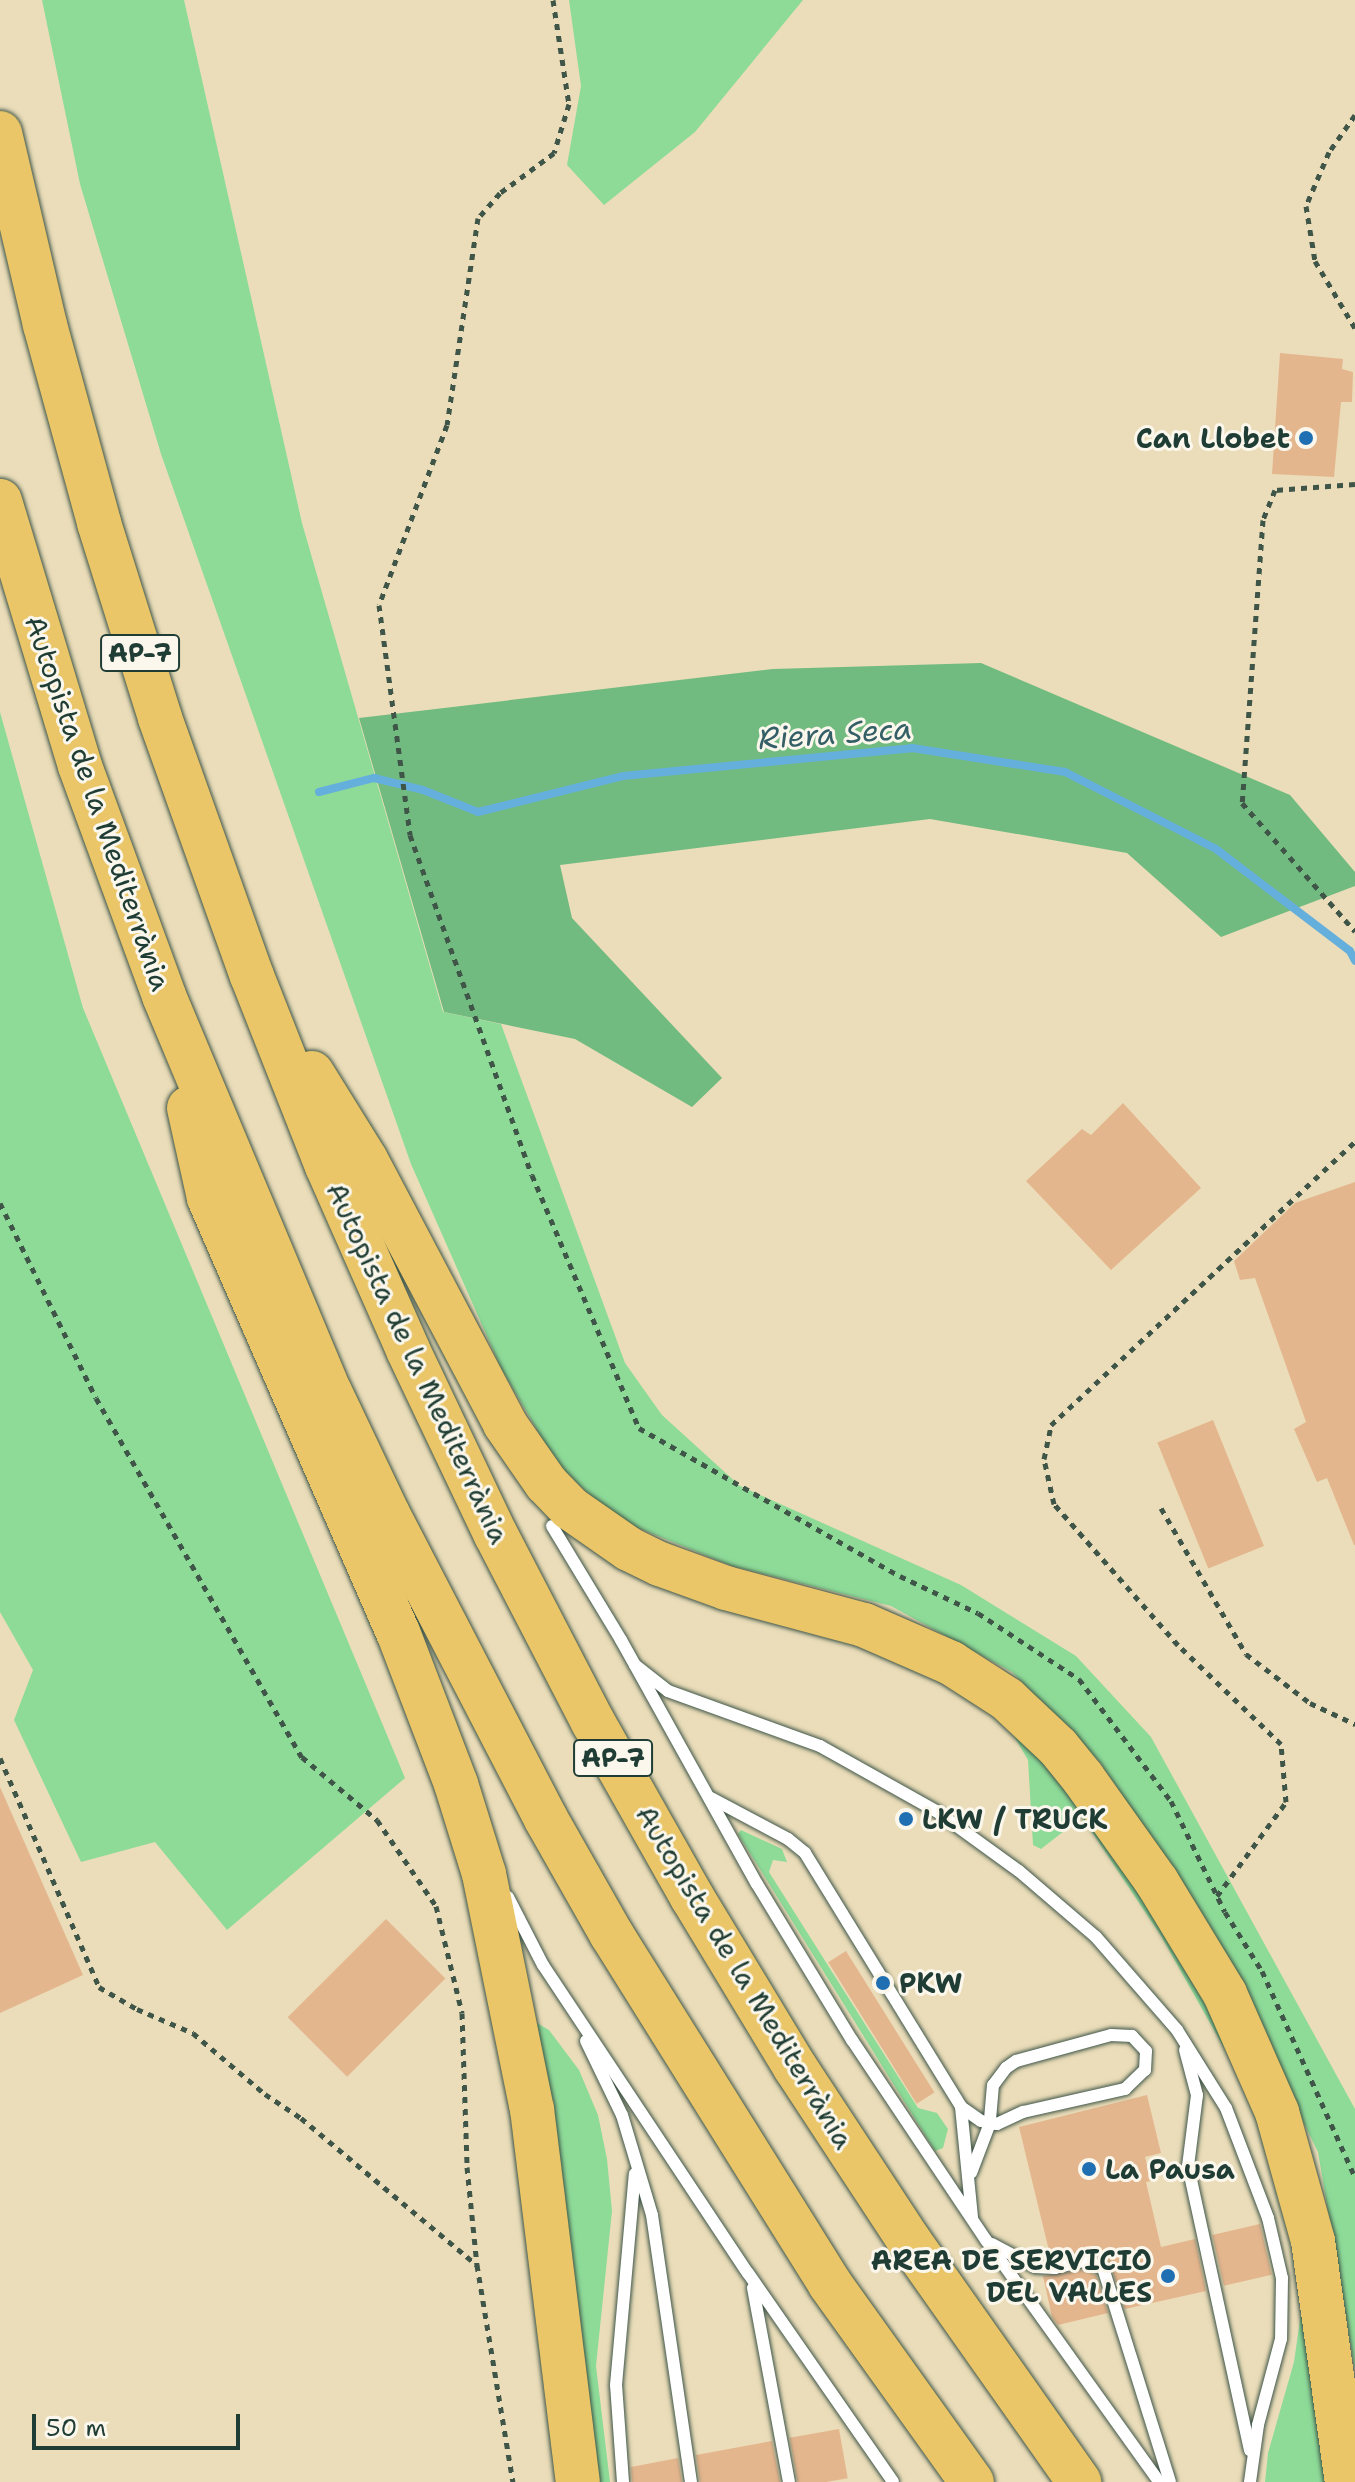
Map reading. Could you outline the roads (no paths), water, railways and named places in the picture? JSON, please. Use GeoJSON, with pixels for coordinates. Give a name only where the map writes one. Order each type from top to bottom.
{"type":"FeatureCollection","features":[{"type":"Feature","properties":{"kind":"highway","name":"Autopista de la Mediterrània"},"geometry":{"type":"LineString","coordinates":[[0,133],[45,325],[99,523],[160,718],[252,976],[327,1166],[408,1350],[496,1535],[593,1722],[692,1897],[795,2067],[910,2242],[1079,2482]]}},
{"type":"Feature","properties":{"kind":"highway","name":"Autopista de la Mediterrània"},"geometry":{"type":"LineString","coordinates":[[0,501],[76,753],[164,996],[330,1392],[446,1630],[546,1819],[612,1935],[755,2168],[830,2284],[972,2482]]}},
{"type":"Feature","properties":{"kind":"highway"},"geometry":{"type":"LineString","coordinates":[[252,976],[366,1160],[505,1424],[546,1483],[570,1508],[629,1549],[660,1564],[726,1588],[864,1625],[951,1663],[1007,1699],[1058,1747],[1083,1778],[1157,1882],[1225,1994],[1277,2112],[1313,2241],[1347,2482]]}},
{"type":"Feature","properties":{"kind":"highway"},"geometry":{"type":"LineString","coordinates":[[164,996],[209,1198],[398,1632],[456,1784],[484,1874],[532,2109],[578,2482]]}},
{"type":"Feature","properties":{"kind":"highway"},"geometry":{"type":"LineString","coordinates":[[366,1160],[435,1319],[473,1395],[552,1526]]}},
{"type":"Feature","properties":{"kind":"lane"},"geometry":{"type":"LineString","coordinates":[[552,1526],[852,2040],[972,2220],[1159,2482]]}},
{"type":"Feature","properties":{"kind":"lane"},"geometry":{"type":"LineString","coordinates":[[635,1665],[668,1691],[820,1746],[936,1811],[1019,1871],[1096,1937],[1177,2030],[1226,2108],[1268,2218],[1282,2278],[1281,2339],[1251,2457],[1250,2482]]}},
{"type":"Feature","properties":{"kind":"lane"},"geometry":{"type":"LineString","coordinates":[[456,1784],[526,1936],[748,2273],[893,2482]]}},
{"type":"Feature","properties":{"kind":"lane"},"geometry":{"type":"LineString","coordinates":[[704,1790],[722,1807],[788,1839],[805,1853],[961,2107],[970,2116],[990,2123],[1006,2122],[1023,2112],[1125,2089],[1145,2070],[1146,2051],[1140,2042],[1122,2033],[1016,2061],[993,2085],[990,2123],[968,2181]]}},
{"type":"Feature","properties":{"kind":"lane"},"geometry":{"type":"LineString","coordinates":[[568,2002],[622,2115],[652,2215],[691,2482]]}},
{"type":"Feature","properties":{"kind":"lane"},"geometry":{"type":"LineString","coordinates":[[1177,2030],[1197,2095],[1188,2166],[1251,2457]]}},
{"type":"Feature","properties":{"kind":"lane"},"geometry":{"type":"LineString","coordinates":[[961,2107],[972,2220]]}},
{"type":"Feature","properties":{"kind":"lane"},"geometry":{"type":"LineString","coordinates":[[623,2482],[616,2385],[634,2207],[632,2147]]}},
{"type":"Feature","properties":{"kind":"lane"},"geometry":{"type":"LineString","coordinates":[[986,2240],[1035,2267],[1055,2268],[1083,2261],[1103,2268],[1170,2482]]}},
{"type":"Feature","properties":{"kind":"lane"},"geometry":{"type":"LineString","coordinates":[[748,2273],[759,2305],[789,2482]]}},
{"type":"Feature","properties":{"kind":"waterway","name":"Riera Seca"},"geometry":{"type":"LineString","coordinates":[[319,792],[374,778],[423,790],[478,812],[623,776],[912,748],[1065,772],[1216,849],[1350,951],[1355,961]]}},
{"type":"Feature","properties":{"kind":"place","name":"Can Llobet"},"geometry":{"type":"Point","coordinates":[1306,438]}},
{"type":"Feature","properties":{"kind":"place","name":"LKW / TRUCK"},"geometry":{"type":"Point","coordinates":[906,1819]}},
{"type":"Feature","properties":{"kind":"place","name":"PKW"},"geometry":{"type":"Point","coordinates":[883,1983]}},
{"type":"Feature","properties":{"kind":"place","name":"La Pausa"},"geometry":{"type":"Point","coordinates":[1089,2169]}},
{"type":"Feature","properties":{"kind":"place","name":"AREA DE SERVICIO DEL VALLES"},"geometry":{"type":"Point","coordinates":[1168,2276]}}]}
